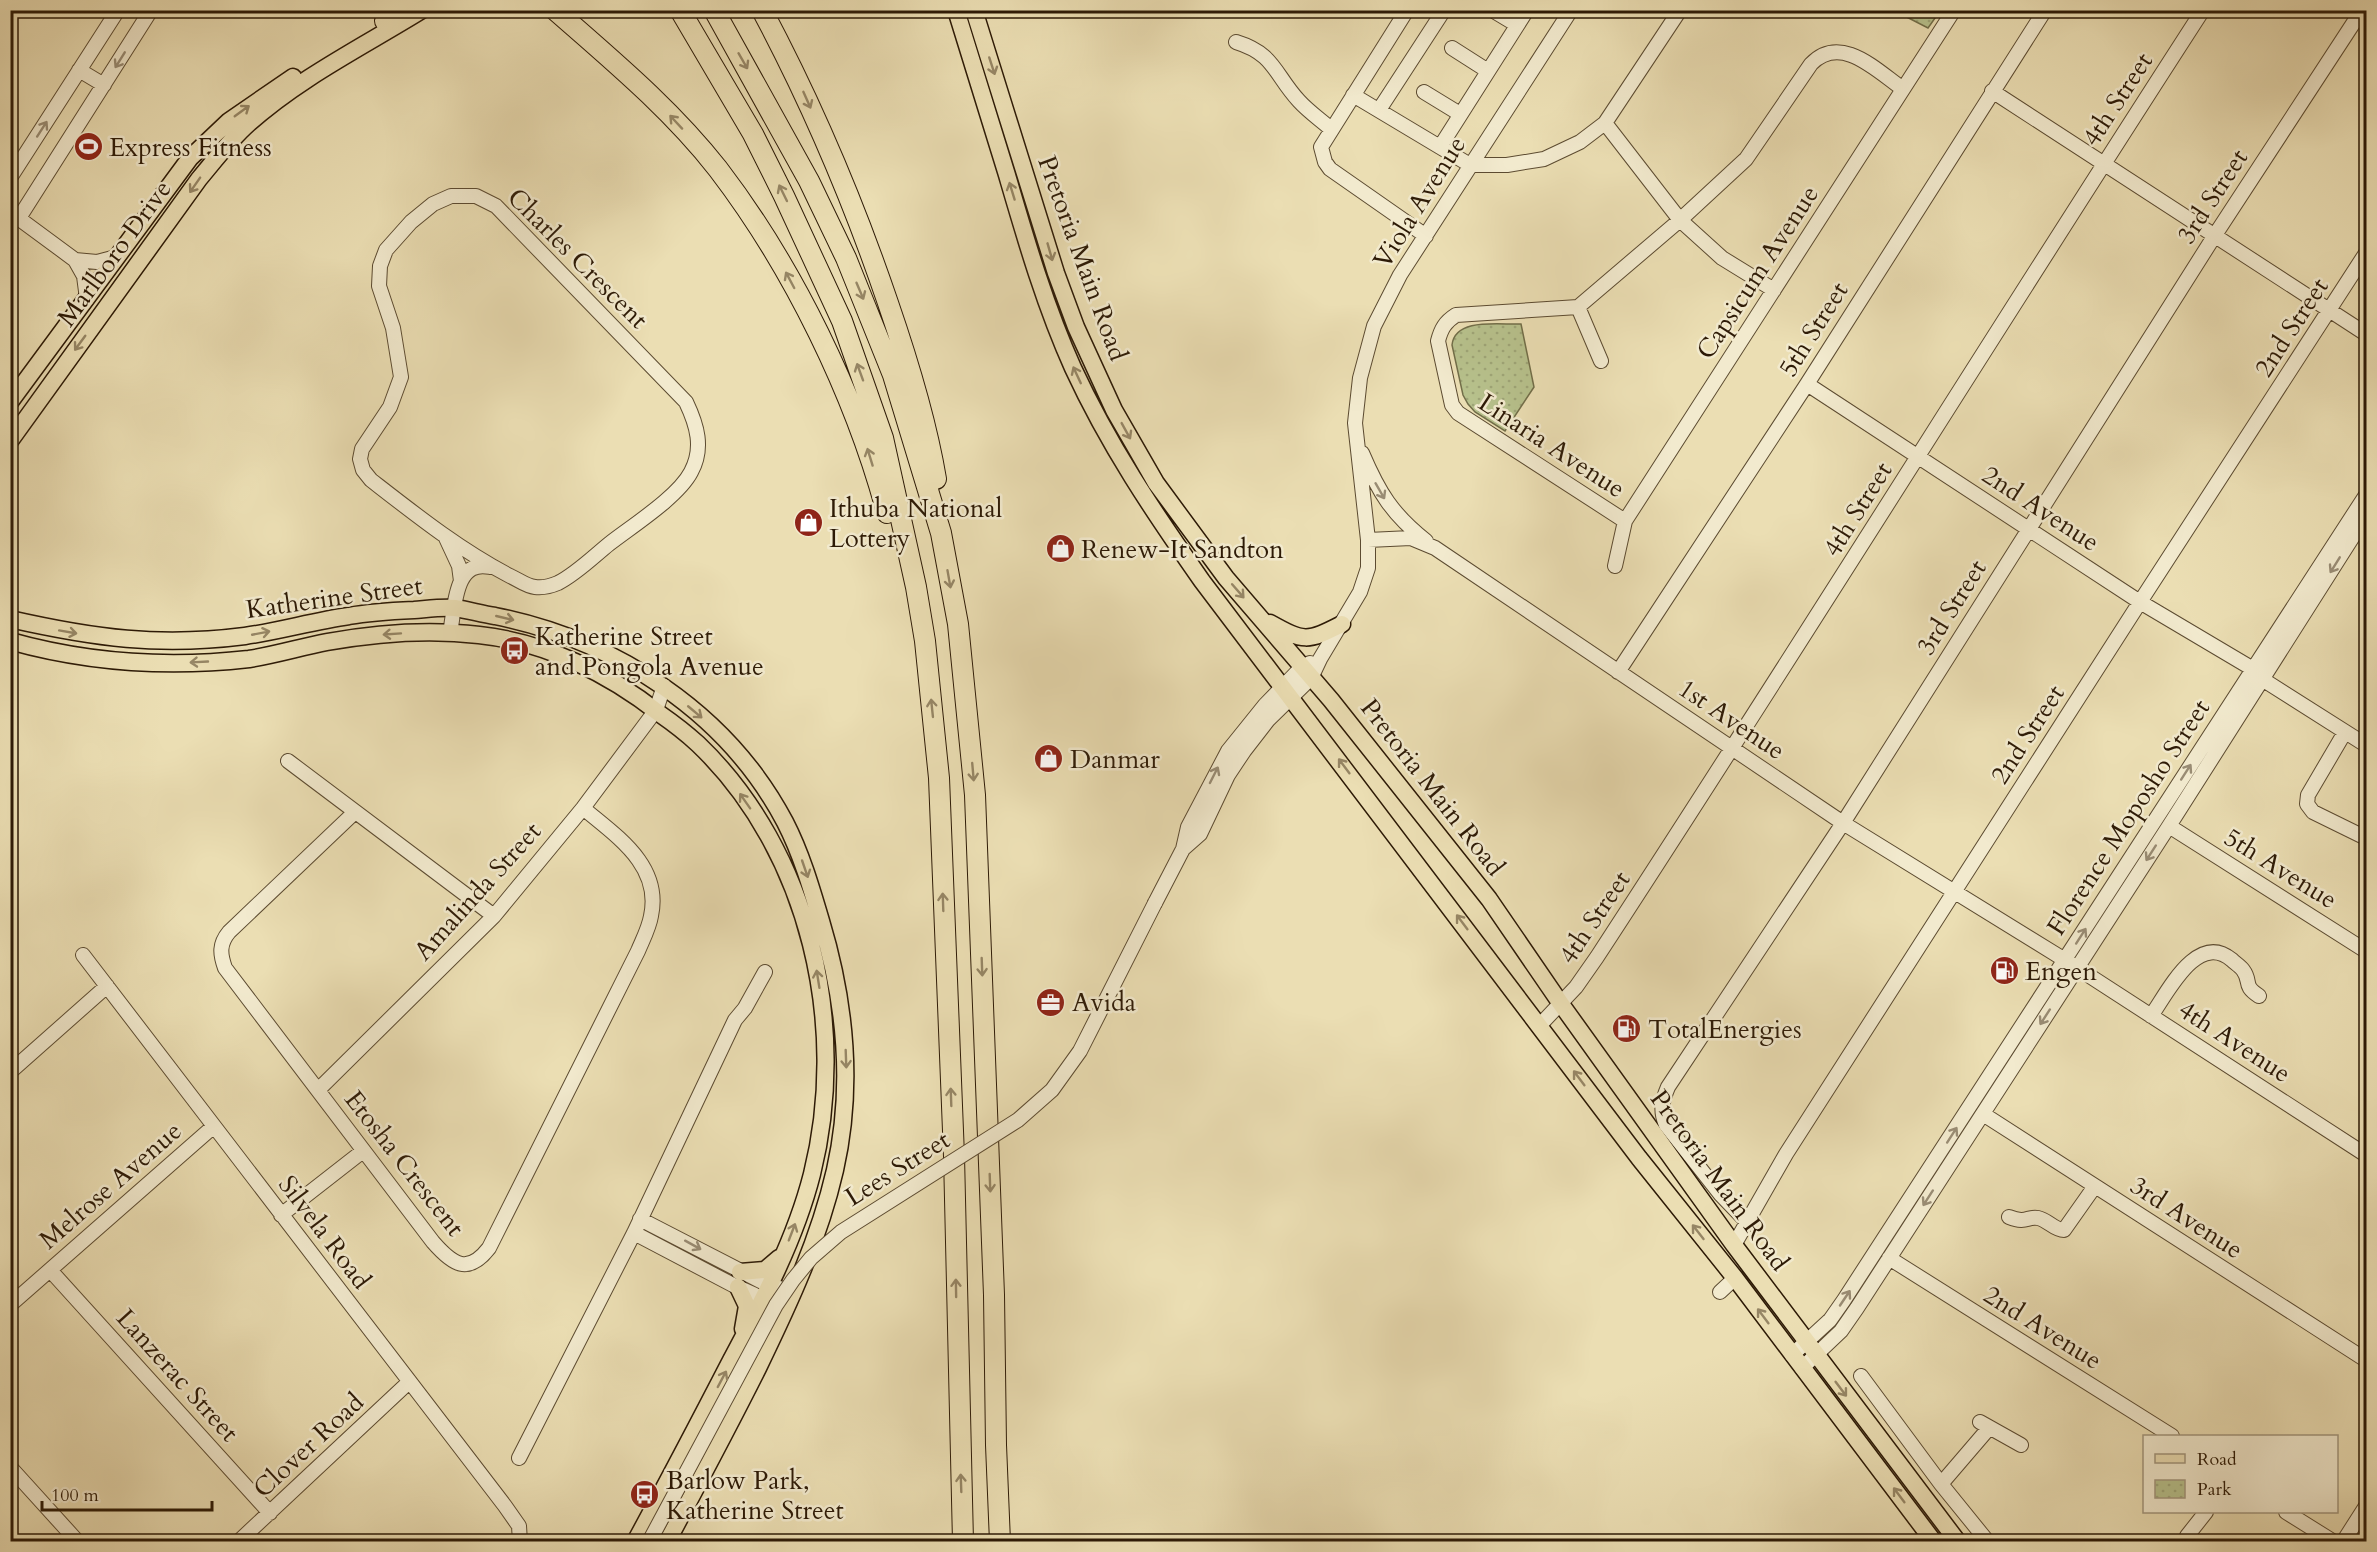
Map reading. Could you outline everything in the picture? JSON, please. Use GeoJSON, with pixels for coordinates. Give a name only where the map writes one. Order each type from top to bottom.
{"type":"FeatureCollection","features":[{"type":"Feature","properties":{"kind":"highway"},"geometry":{"type":"LineString","coordinates":[[555,10],[639,85],[691,137],[717,168],[756,224],[787,274],[839,379],[863,435],[898,551],[911,570]]}},
{"type":"Feature","properties":{"kind":"highway"},"geometry":{"type":"LineString","coordinates":[[680,10],[753,134],[842,321],[883,438],[925,641],[939,778],[954,1156],[963,1542]]}},
{"type":"Feature","properties":{"kind":"highway"},"geometry":{"type":"LineString","coordinates":[[714,10],[809,181],[846,258],[893,375],[938,521],[958,624],[975,795],[994,1295],[1000,1542]]}},
{"type":"Feature","properties":{"kind":"highway"},"geometry":{"type":"LineString","coordinates":[[762,10],[805,96],[865,236],[922,413],[938,489],[938,521]]}},
{"type":"Feature","properties":{"kind":"main road","name":"Marlboro Drive"},"geometry":{"type":"LineString","coordinates":[[10,441],[199,179],[232,140],[249,123],[289,92],[422,10]]}},
{"type":"Feature","properties":{"kind":"main road","name":"Pretoria Main Road"},"geometry":{"type":"LineString","coordinates":[[956,10],[1034,265],[1055,323],[1105,434],[1145,500],[1202,581],[1934,1542]]}},
{"type":"Feature","properties":{"kind":"main road","name":"Pretoria Main Road"},"geometry":{"type":"LineString","coordinates":[[974,10],[1056,273],[1076,327],[1098,378],[1136,450],[1164,496],[1226,578],[1402,788],[1489,899],[1561,1004],[1734,1245],[1958,1542]]}},
{"type":"Feature","properties":{"kind":"main road","name":"Marlboro Drive"},"geometry":{"type":"LineString","coordinates":[[10,402],[190,158],[229,121],[275,88],[395,14]]}},
{"type":"Feature","properties":{"kind":"main road","name":"Katherine Street"},"geometry":{"type":"LineString","coordinates":[[10,619],[99,637],[148,642],[183,642],[246,636],[348,616],[455,608],[554,631],[587,643],[664,686],[742,756],[783,819],[799,852],[828,943],[839,990],[846,1037],[847,1081],[844,1115],[836,1166],[827,1200],[791,1299],[722,1440],[668,1542]]}},
{"type":"Feature","properties":{"kind":"main road"},"geometry":{"type":"LineString","coordinates":[[1260,616],[1286,633],[1307,639],[1317,637],[1342,624]]}},
{"type":"Feature","properties":{"kind":"main road","name":"Katherine Street"},"geometry":{"type":"LineString","coordinates":[[10,641],[51,652],[116,662],[174,663],[252,658],[374,635],[450,633],[495,638],[567,658],[624,687],[696,742],[723,770],[747,803],[781,861],[799,902],[809,934],[823,1009],[825,1044],[822,1128],[805,1199],[767,1293],[635,1542]]}},
{"type":"Feature","properties":{"kind":"main road"},"geometry":{"type":"LineString","coordinates":[[737,1350],[747,1312],[739,1279],[769,1269],[783,1254]]}},
{"type":"Feature","properties":{"kind":"street"},"geometry":{"type":"LineString","coordinates":[[10,178],[118,10]]}},
{"type":"Feature","properties":{"kind":"street"},"geometry":{"type":"LineString","coordinates":[[87,299],[86,281],[75,260],[15,215],[152,10]]}},
{"type":"Feature","properties":{"kind":"street"},"geometry":{"type":"LineString","coordinates":[[1407,10],[1322,147],[1325,162],[1330,170],[1426,236]]}},
{"type":"Feature","properties":{"kind":"street"},"geometry":{"type":"LineString","coordinates":[[1379,110],[1444,10]]}},
{"type":"Feature","properties":{"kind":"street"},"geometry":{"type":"LineString","coordinates":[[1492,10],[1517,25]]}},
{"type":"Feature","properties":{"kind":"street"},"geometry":{"type":"LineString","coordinates":[[1440,147],[1527,10]]}},
{"type":"Feature","properties":{"kind":"street","name":"Viola Avenue"},"geometry":{"type":"LineString","coordinates":[[1307,673],[1320,659],[1342,624],[1365,580],[1368,568],[1368,540],[1355,415],[1360,378],[1374,326],[1400,275],[1571,10]]}},
{"type":"Feature","properties":{"kind":"street"},"geometry":{"type":"LineString","coordinates":[[1353,95],[1470,165],[1507,165],[1544,159],[1580,142],[1605,123],[1680,10]]}},
{"type":"Feature","properties":{"kind":"street","name":"Capsicum Avenue"},"geometry":{"type":"LineString","coordinates":[[1615,566],[1625,521],[1954,10]]}},
{"type":"Feature","properties":{"kind":"street","name":"5th Street"},"geometry":{"type":"LineString","coordinates":[[1618,672],[1806,384],[2044,10]]}},
{"type":"Feature","properties":{"kind":"street","name":"4th Street"},"geometry":{"type":"LineString","coordinates":[[1540,1025],[1561,1004],[1597,957],[1733,750],[2103,164],[2203,10]]}},
{"type":"Feature","properties":{"kind":"street","name":"3rd Street"},"geometry":{"type":"LineString","coordinates":[[1747,1222],[1720,1195],[1666,1125],[1661,1106],[1668,1087],[1843,823],[2215,235],[2362,10]]}},
{"type":"Feature","properties":{"kind":"street"},"geometry":{"type":"LineString","coordinates":[[1236,42],[1253,47],[1266,57],[1298,100],[1332,129]]}},
{"type":"Feature","properties":{"kind":"street"},"geometry":{"type":"LineString","coordinates":[[1452,48],[1488,71]]}},
{"type":"Feature","properties":{"kind":"street"},"geometry":{"type":"LineString","coordinates":[[1602,361],[1578,307],[1680,220],[1746,159],[1817,58],[1830,52],[1850,53],[1903,89]]}},
{"type":"Feature","properties":{"kind":"street"},"geometry":{"type":"LineString","coordinates":[[79,70],[104,85]]}},
{"type":"Feature","properties":{"kind":"street"},"geometry":{"type":"LineString","coordinates":[[1992,91],[2367,334]]}},
{"type":"Feature","properties":{"kind":"street"},"geometry":{"type":"LineString","coordinates":[[1425,92],[1460,114]]}},
{"type":"Feature","properties":{"kind":"street"},"geometry":{"type":"LineString","coordinates":[[1605,123],[1680,220],[1722,258],[1774,290]]}},
{"type":"Feature","properties":{"kind":"street","name":"Charles Crescent"},"geometry":{"type":"LineString","coordinates":[[451,196],[476,196],[489,201],[502,212],[686,402],[696,424],[699,438],[697,456],[691,472],[678,490],[558,583],[537,587],[524,584],[492,568],[445,537],[371,480],[363,470],[360,459],[365,442],[390,407],[401,377],[393,328],[379,286],[383,257],[386,250],[411,222],[433,204],[451,196]]}},
{"type":"Feature","properties":{"kind":"street","name":"2nd Street"},"geometry":{"type":"LineString","coordinates":[[1734,1245],[1786,1154],[2367,253]]}},
{"type":"Feature","properties":{"kind":"street"},"geometry":{"type":"LineString","coordinates":[[75,260],[90,262],[116,257]]}},
{"type":"Feature","properties":{"kind":"street","name":"Linaria Avenue"},"geometry":{"type":"LineString","coordinates":[[1578,307],[1563,310],[1456,315],[1447,321],[1440,331],[1438,341],[1452,405],[1465,420],[1625,521]]}},
{"type":"Feature","properties":{"kind":"street","name":"2nd Avenue"},"geometry":{"type":"LineString","coordinates":[[1806,384],[2140,602],[2253,669]]}},
{"type":"Feature","properties":{"kind":"street","name":"Viola Avenue"},"geometry":{"type":"LineString","coordinates":[[1356,438],[1375,484],[1388,505],[1413,531],[1435,548]]}},
{"type":"Feature","properties":{"kind":"street","name":"Florence Moposho Street"},"geometry":{"type":"LineString","coordinates":[[1811,1348],[1841,1331],[1983,1114],[2071,964],[2253,669],[2367,495]]}},
{"type":"Feature","properties":{"kind":"street","name":"Florence Moposho Street"},"geometry":{"type":"LineString","coordinates":[[1811,1348],[2071,964],[2169,826],[2262,680],[2361,535],[2367,516]]}},
{"type":"Feature","properties":{"kind":"street","name":"Charles Crescent"},"geometry":{"type":"LineString","coordinates":[[445,537],[459,566],[461,581],[450,633]]}},
{"type":"Feature","properties":{"kind":"street","name":"1st Avenue"},"geometry":{"type":"LineString","coordinates":[[1368,540],[1411,538],[1435,548],[1843,823],[2071,964]]}},
{"type":"Feature","properties":{"kind":"street"},"geometry":{"type":"LineString","coordinates":[[461,581],[474,567],[481,565],[492,568]]}},
{"type":"Feature","properties":{"kind":"street","name":"Lees Street"},"geometry":{"type":"LineString","coordinates":[[649,1542],[776,1305],[811,1258],[841,1232],[1018,1120],[1052,1090],[1080,1051],[1183,849],[1188,827],[1228,751],[1243,731],[1307,673]]}},
{"type":"Feature","properties":{"kind":"street"},"geometry":{"type":"LineString","coordinates":[[2262,680],[2367,745]]}},
{"type":"Feature","properties":{"kind":"street","name":"Amalinda Street"},"geometry":{"type":"LineString","coordinates":[[318,1090],[494,916],[583,808],[656,710],[664,686]]}},
{"type":"Feature","properties":{"kind":"street"},"geometry":{"type":"LineString","coordinates":[[2345,732],[2308,795],[2307,804],[2313,812],[2367,838]]}},
{"type":"Feature","properties":{"kind":"street"},"geometry":{"type":"LineString","coordinates":[[288,761],[494,916]]}},
{"type":"Feature","properties":{"kind":"street","name":"Etosha Crescent"},"geometry":{"type":"LineString","coordinates":[[356,812],[229,932],[220,948],[225,968],[433,1242],[450,1260],[460,1265],[468,1265],[476,1262],[489,1248],[639,951],[651,916],[652,890],[642,863],[624,842],[583,808]]}},
{"type":"Feature","properties":{"kind":"street","name":"5th Avenue"},"geometry":{"type":"LineString","coordinates":[[2169,826],[2367,951]]}},
{"type":"Feature","properties":{"kind":"street"},"geometry":{"type":"LineString","coordinates":[[2151,1016],[2183,969],[2199,956],[2216,951],[2226,955],[2243,969],[2247,987],[2259,996]]}},
{"type":"Feature","properties":{"kind":"street","name":"Silvela Road"},"geometry":{"type":"LineString","coordinates":[[83,955],[514,1520],[521,1533],[520,1542]]}},
{"type":"Feature","properties":{"kind":"street","name":"4th Avenue"},"geometry":{"type":"LineString","coordinates":[[2071,964],[2367,1155]]}},
{"type":"Feature","properties":{"kind":"street"},"geometry":{"type":"LineString","coordinates":[[519,1458],[634,1233],[735,1020],[745,1008],[765,972]]}},
{"type":"Feature","properties":{"kind":"street"},"geometry":{"type":"LineString","coordinates":[[10,1072],[107,986]]}},
{"type":"Feature","properties":{"kind":"street","name":"3rd Avenue"},"geometry":{"type":"LineString","coordinates":[[1983,1114],[2367,1360]]}},
{"type":"Feature","properties":{"kind":"street","name":"Melrose Avenue"},"geometry":{"type":"LineString","coordinates":[[10,1305],[214,1126]]}},
{"type":"Feature","properties":{"kind":"street"},"geometry":{"type":"LineString","coordinates":[[281,1215],[363,1150]]}},
{"type":"Feature","properties":{"kind":"street"},"geometry":{"type":"LineString","coordinates":[[2009,1217],[2019,1221],[2038,1218],[2059,1230],[2064,1230],[2095,1186]]}},
{"type":"Feature","properties":{"kind":"street"},"geometry":{"type":"LineString","coordinates":[[640,1219],[694,1245],[739,1279]]}},
{"type":"Feature","properties":{"kind":"street"},"geometry":{"type":"LineString","coordinates":[[634,1233],[767,1293],[791,1299]]}},
{"type":"Feature","properties":{"kind":"street","name":"2nd Avenue"},"geometry":{"type":"LineString","coordinates":[[1888,1258],[2169,1435]]}},
{"type":"Feature","properties":{"kind":"street","name":"Lanzerac Street"},"geometry":{"type":"LineString","coordinates":[[50,1270],[270,1513]]}},
{"type":"Feature","properties":{"kind":"street"},"geometry":{"type":"LineString","coordinates":[[1720,1293],[1735,1278]]}},
{"type":"Feature","properties":{"kind":"street"},"geometry":{"type":"LineString","coordinates":[[1797,1361],[1811,1348]]}},
{"type":"Feature","properties":{"kind":"street"},"geometry":{"type":"LineString","coordinates":[[1861,1376],[1941,1484],[1988,1542]]}},
{"type":"Feature","properties":{"kind":"street","name":"Clover Road"},"geometry":{"type":"LineString","coordinates":[[238,1542],[410,1382]]}},
{"type":"Feature","properties":{"kind":"street"},"geometry":{"type":"LineString","coordinates":[[1941,1484],[1984,1425],[2021,1445]]}},
{"type":"Feature","properties":{"kind":"street"},"geometry":{"type":"LineString","coordinates":[[10,1467],[78,1542]]}},
{"type":"Feature","properties":{"kind":"street"},"geometry":{"type":"LineString","coordinates":[[2343,1542],[2367,1506]]}},
{"type":"Feature","properties":{"kind":"street"},"geometry":{"type":"LineString","coordinates":[[2187,1536],[2205,1513]]}},
{"type":"Feature","properties":{"kind":"street"},"geometry":{"type":"LineString","coordinates":[[2288,1513],[2334,1542]]}},
{"type":"Feature","properties":{"kind":"green space"},"geometry":{"type":"Polygon","coordinates":[[[1895,11],[1940,11],[1928,28],[1895,11]]]}},
{"type":"Feature","properties":{"kind":"green space"},"geometry":{"type":"Polygon","coordinates":[[[1521,324],[1534,387],[1505,431],[1475,412],[1468,404],[1463,395],[1452,345],[1455,336],[1470,326],[1521,324]]]}},
{"type":"Feature","properties":{"kind":"place","name":"Express Fitness"},"geometry":{"type":"Point","coordinates":[88,147]}},
{"type":"Feature","properties":{"kind":"place","name":"Ithuba National Lottery"},"geometry":{"type":"Point","coordinates":[808,523]}},
{"type":"Feature","properties":{"kind":"place","name":"Renew-It Sandton"},"geometry":{"type":"Point","coordinates":[1060,549]}},
{"type":"Feature","properties":{"kind":"place","name":"Katherine Street and Pongola Avenue"},"geometry":{"type":"Point","coordinates":[514,651]}},
{"type":"Feature","properties":{"kind":"place","name":"Danmar"},"geometry":{"type":"Point","coordinates":[1049,759]}},
{"type":"Feature","properties":{"kind":"place","name":"Engen"},"geometry":{"type":"Point","coordinates":[2004,971]}},
{"type":"Feature","properties":{"kind":"place","name":"Avida"},"geometry":{"type":"Point","coordinates":[1051,1002]}},
{"type":"Feature","properties":{"kind":"place","name":"TotalEnergies"},"geometry":{"type":"Point","coordinates":[1627,1029]}},
{"type":"Feature","properties":{"kind":"place","name":"Barlow Park, Katherine Street"},"geometry":{"type":"Point","coordinates":[645,1495]}}]}
